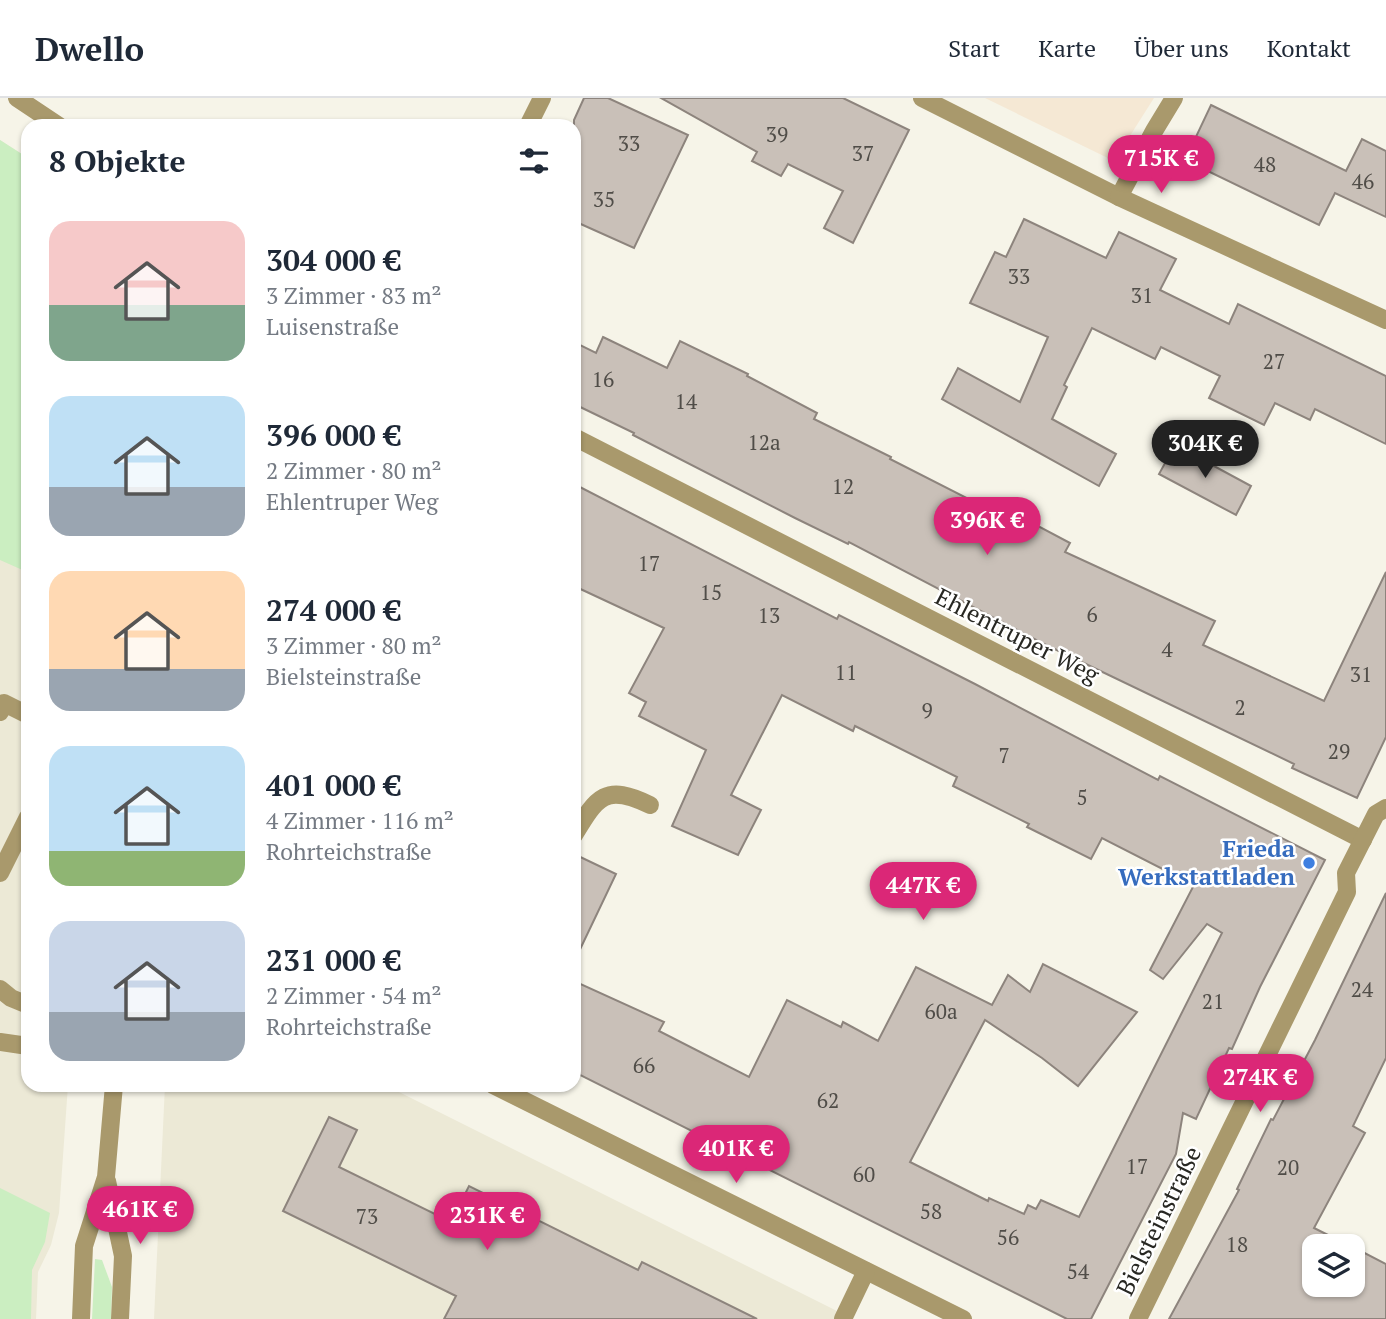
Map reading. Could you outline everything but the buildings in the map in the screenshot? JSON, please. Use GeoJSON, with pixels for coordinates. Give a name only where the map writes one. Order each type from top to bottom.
{"type":"FeatureCollection","features":[{"type":"Feature","properties":{"kind":"street"},"geometry":{"type":"LineString","coordinates":[[17,98],[48,119]]}},
{"type":"Feature","properties":{"kind":"street"},"geometry":{"type":"LineString","coordinates":[[532,119],[542,98]]}},
{"type":"Feature","properties":{"kind":"street"},"geometry":{"type":"LineString","coordinates":[[922,98],[1119,197],[1386,320]]}},
{"type":"Feature","properties":{"kind":"street"},"geometry":{"type":"LineString","coordinates":[[1119,197],[1174,98]]}},
{"type":"Feature","properties":{"kind":"street","name":"Ehlentruper Weg"},"geometry":{"type":"LineString","coordinates":[[581,441],[1363,840]]}},
{"type":"Feature","properties":{"kind":"street"},"geometry":{"type":"LineString","coordinates":[[0,712],[4,703],[21,712]]}},
{"type":"Feature","properties":{"kind":"street"},"geometry":{"type":"LineString","coordinates":[[581,824],[593,804],[600,799],[622,794],[650,805]]}},
{"type":"Feature","properties":{"kind":"street","name":"Bielsteinstraße"},"geometry":{"type":"LineString","coordinates":[[1138,1319],[1347,892],[1346,873],[1376,814],[1386,808]]}},
{"type":"Feature","properties":{"kind":"street"},"geometry":{"type":"LineString","coordinates":[[0,873],[21,831]]}},
{"type":"Feature","properties":{"kind":"street"},"geometry":{"type":"LineString","coordinates":[[0,989],[21,1002]]}},
{"type":"Feature","properties":{"kind":"street"},"geometry":{"type":"LineString","coordinates":[[0,1042],[21,1045]]}},
{"type":"Feature","properties":{"kind":"street"},"geometry":{"type":"LineString","coordinates":[[81,1319],[84,1246],[106,1177],[113,1092]]}},
{"type":"Feature","properties":{"kind":"street"},"geometry":{"type":"LineString","coordinates":[[507,1092],[963,1319]]}},
{"type":"Feature","properties":{"kind":"street"},"geometry":{"type":"LineString","coordinates":[[106,1177],[123,1256],[120,1319]]}},
{"type":"Feature","properties":{"kind":"street"},"geometry":{"type":"LineString","coordinates":[[843,1319],[866,1271]]}},
{"type":"Feature","properties":{"kind":"shaded area"},"geometry":{"type":"Polygon","coordinates":[[[985,98],[1154,98],[1114,161],[985,98]]]}},
{"type":"Feature","properties":{"kind":"shaded area"},"geometry":{"type":"Polygon","coordinates":[[[0,140],[21,154],[21,1092],[68,1092],[59,1213],[51,1245],[38,1272],[36,1319],[0,1319],[0,140]]]}},
{"type":"Feature","properties":{"kind":"shaded area"},"geometry":{"type":"Polygon","coordinates":[[[165,1092],[399,1092],[853,1319],[154,1319],[165,1092]]]}},
{"type":"Feature","properties":{"kind":"green space"},"geometry":{"type":"Polygon","coordinates":[[[0,140],[21,154],[21,569],[0,560],[0,140]]]}},
{"type":"Feature","properties":{"kind":"green space"},"geometry":{"type":"Polygon","coordinates":[[[0,1188],[50,1213],[45,1242],[32,1270],[31,1319],[0,1319],[0,1188]]]}},
{"type":"Feature","properties":{"kind":"green space"},"geometry":{"type":"Polygon","coordinates":[[[95,1259],[102,1260],[112,1287],[111,1319],[92,1319],[95,1259]]]}},
{"type":"Feature","properties":{"kind":"place","name":"Frieda Werkstattladen"},"geometry":{"type":"Point","coordinates":[1309,863]}}]}
